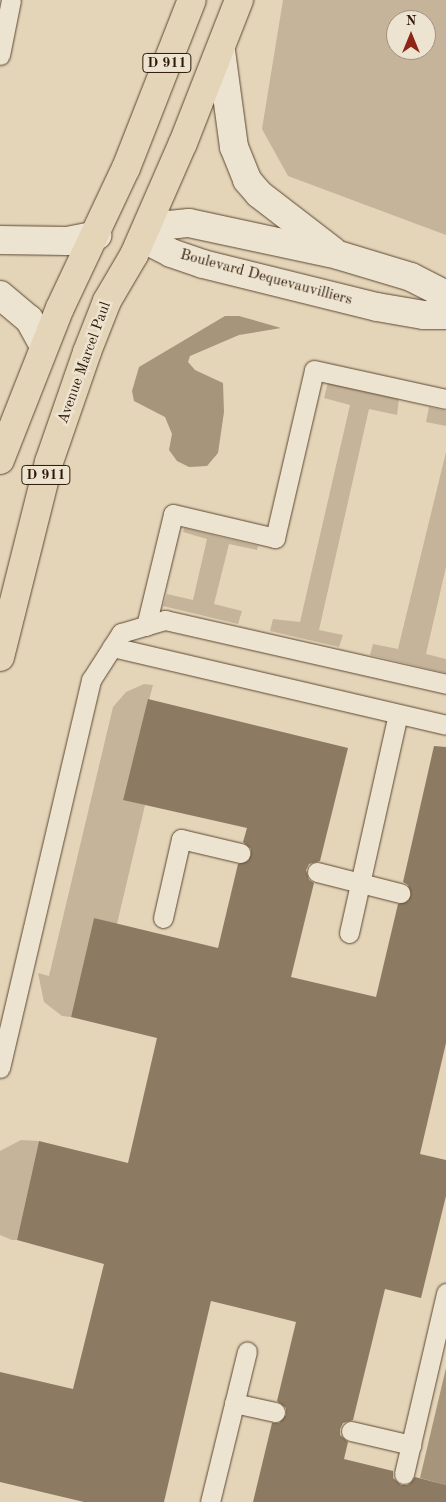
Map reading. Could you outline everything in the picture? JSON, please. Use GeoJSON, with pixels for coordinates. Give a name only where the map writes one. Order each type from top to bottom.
{"type":"FeatureCollection","features":[{"type":"Feature","properties":{"kind":"main road","name":"D 911"},"geometry":{"type":"LineString","coordinates":[[0,460],[44,346],[97,235],[192,0]]}},
{"type":"Feature","properties":{"kind":"main road","name":"Avenue Marcel Paul"},"geometry":{"type":"LineString","coordinates":[[0,657],[52,453],[108,301],[142,238],[221,51],[239,0]]}},
{"type":"Feature","properties":{"kind":"main road"},"geometry":{"type":"LineString","coordinates":[[221,51],[234,147],[246,180],[259,194],[338,256]]}},
{"type":"Feature","properties":{"kind":"main road"},"geometry":{"type":"LineString","coordinates":[[0,240],[67,241],[97,235],[142,238],[169,225],[189,222],[338,256],[411,277],[446,295]]}},
{"type":"Feature","properties":{"kind":"main road","name":"Boulevard Dequevauvilliers"},"geometry":{"type":"LineString","coordinates":[[142,238],[170,253],[203,264],[377,307],[424,315],[446,315]]}},
{"type":"Feature","properties":{"kind":"main road"},"geometry":{"type":"LineString","coordinates":[[0,295],[30,319],[44,346]]}},
{"type":"Feature","properties":{"kind":"lane"},"geometry":{"type":"LineString","coordinates":[[0,55],[11,0]]}},
{"type":"Feature","properties":{"kind":"lane"},"geometry":{"type":"LineString","coordinates":[[146,626],[173,514],[275,538],[314,370],[446,399]]}},
{"type":"Feature","properties":{"kind":"lane"},"geometry":{"type":"LineString","coordinates":[[0,1068],[91,680],[121,633],[165,620],[446,684]]}},
{"type":"Feature","properties":{"kind":"lane"},"geometry":{"type":"LineString","coordinates":[[112,647],[446,725]]}},
{"type":"Feature","properties":{"kind":"lane"},"geometry":{"type":"LineString","coordinates":[[349,933],[398,714]]}},
{"type":"Feature","properties":{"kind":"lane"},"geometry":{"type":"LineString","coordinates":[[163,918],[181,839],[240,854]]}},
{"type":"Feature","properties":{"kind":"lane"},"geometry":{"type":"LineString","coordinates":[[317,872],[400,893]]}},
{"type":"Feature","properties":{"kind":"lane"},"geometry":{"type":"LineString","coordinates":[[404,1474],[446,1293]]}},
{"type":"Feature","properties":{"kind":"lane"},"geometry":{"type":"LineString","coordinates":[[210,1502],[246,1351]]}},
{"type":"Feature","properties":{"kind":"lane"},"geometry":{"type":"LineString","coordinates":[[234,1403],[275,1412]]}},
{"type":"Feature","properties":{"kind":"lane"},"geometry":{"type":"LineString","coordinates":[[351,1431],[410,1445]]}},
{"type":"Feature","properties":{"kind":"shaded area"},"geometry":{"type":"Polygon","coordinates":[[[283,0],[446,0],[446,235],[288,176],[262,129],[283,0]]]}},
{"type":"Feature","properties":{"kind":"shaded area"},"geometry":{"type":"Polygon","coordinates":[[[225,316],[239,316],[281,328],[239,335],[190,356],[188,362],[195,370],[223,383],[224,412],[218,453],[207,466],[189,467],[177,461],[169,450],[172,434],[165,417],[134,401],[132,391],[139,367],[225,316]]]}},
{"type":"Feature","properties":{"kind":"shaded area"},"geometry":{"type":"Polygon","coordinates":[[[328,382],[399,399],[397,415],[369,409],[319,630],[343,635],[339,647],[270,631],[273,619],[300,622],[350,405],[324,398],[328,382]]]}},
{"type":"Feature","properties":{"kind":"shaded area"},"geometry":{"type":"Polygon","coordinates":[[[429,407],[446,411],[446,426],[426,422],[429,407]]]}},
{"type":"Feature","properties":{"kind":"shaded area"},"geometry":{"type":"Polygon","coordinates":[[[446,452],[446,567],[426,654],[446,659],[446,673],[370,655],[373,644],[398,649],[446,452]]]}},
{"type":"Feature","properties":{"kind":"shaded area"},"geometry":{"type":"Polygon","coordinates":[[[184,528],[258,546],[257,550],[229,544],[214,604],[242,611],[238,624],[163,606],[167,594],[193,600],[207,539],[183,532],[184,528]]]}},
{"type":"Feature","properties":{"kind":"shaded area"},"geometry":{"type":"Polygon","coordinates":[[[144,684],[153,685],[123,799],[145,805],[117,924],[94,918],[71,1017],[62,1016],[44,1002],[38,973],[49,976],[113,707],[126,692],[144,684]]]}},
{"type":"Feature","properties":{"kind":"shaded area"},"geometry":{"type":"Polygon","coordinates":[[[21,1140],[39,1141],[17,1240],[12,1240],[0,1235],[0,1151],[21,1140]]]}},
{"type":"Feature","properties":{"kind":"shaded area"},"geometry":{"type":"Polygon","coordinates":[[[446,1368],[446,1485],[420,1478],[446,1368]]]}},
{"type":"Feature","properties":{"kind":"building"},"geometry":{"type":"Polygon","coordinates":[[[148,699],[348,748],[320,861],[309,864],[306,870],[309,880],[314,883],[291,977],[376,997],[398,904],[408,901],[411,895],[408,885],[403,882],[434,746],[446,747],[446,1043],[420,1154],[446,1160],[446,1196],[421,1298],[385,1289],[353,1420],[343,1423],[340,1435],[348,1442],[344,1459],[393,1471],[393,1478],[401,1485],[408,1485],[415,1477],[446,1485],[446,1502],[253,1502],[272,1423],[279,1423],[286,1415],[286,1408],[277,1401],[296,1322],[211,1301],[164,1502],[84,1502],[0,1482],[0,1372],[73,1389],[104,1264],[17,1240],[39,1141],[128,1163],[157,1038],[71,1017],[94,918],[218,948],[238,864],[248,861],[251,855],[251,849],[243,842],[247,828],[123,800],[148,699]]]}}]}
